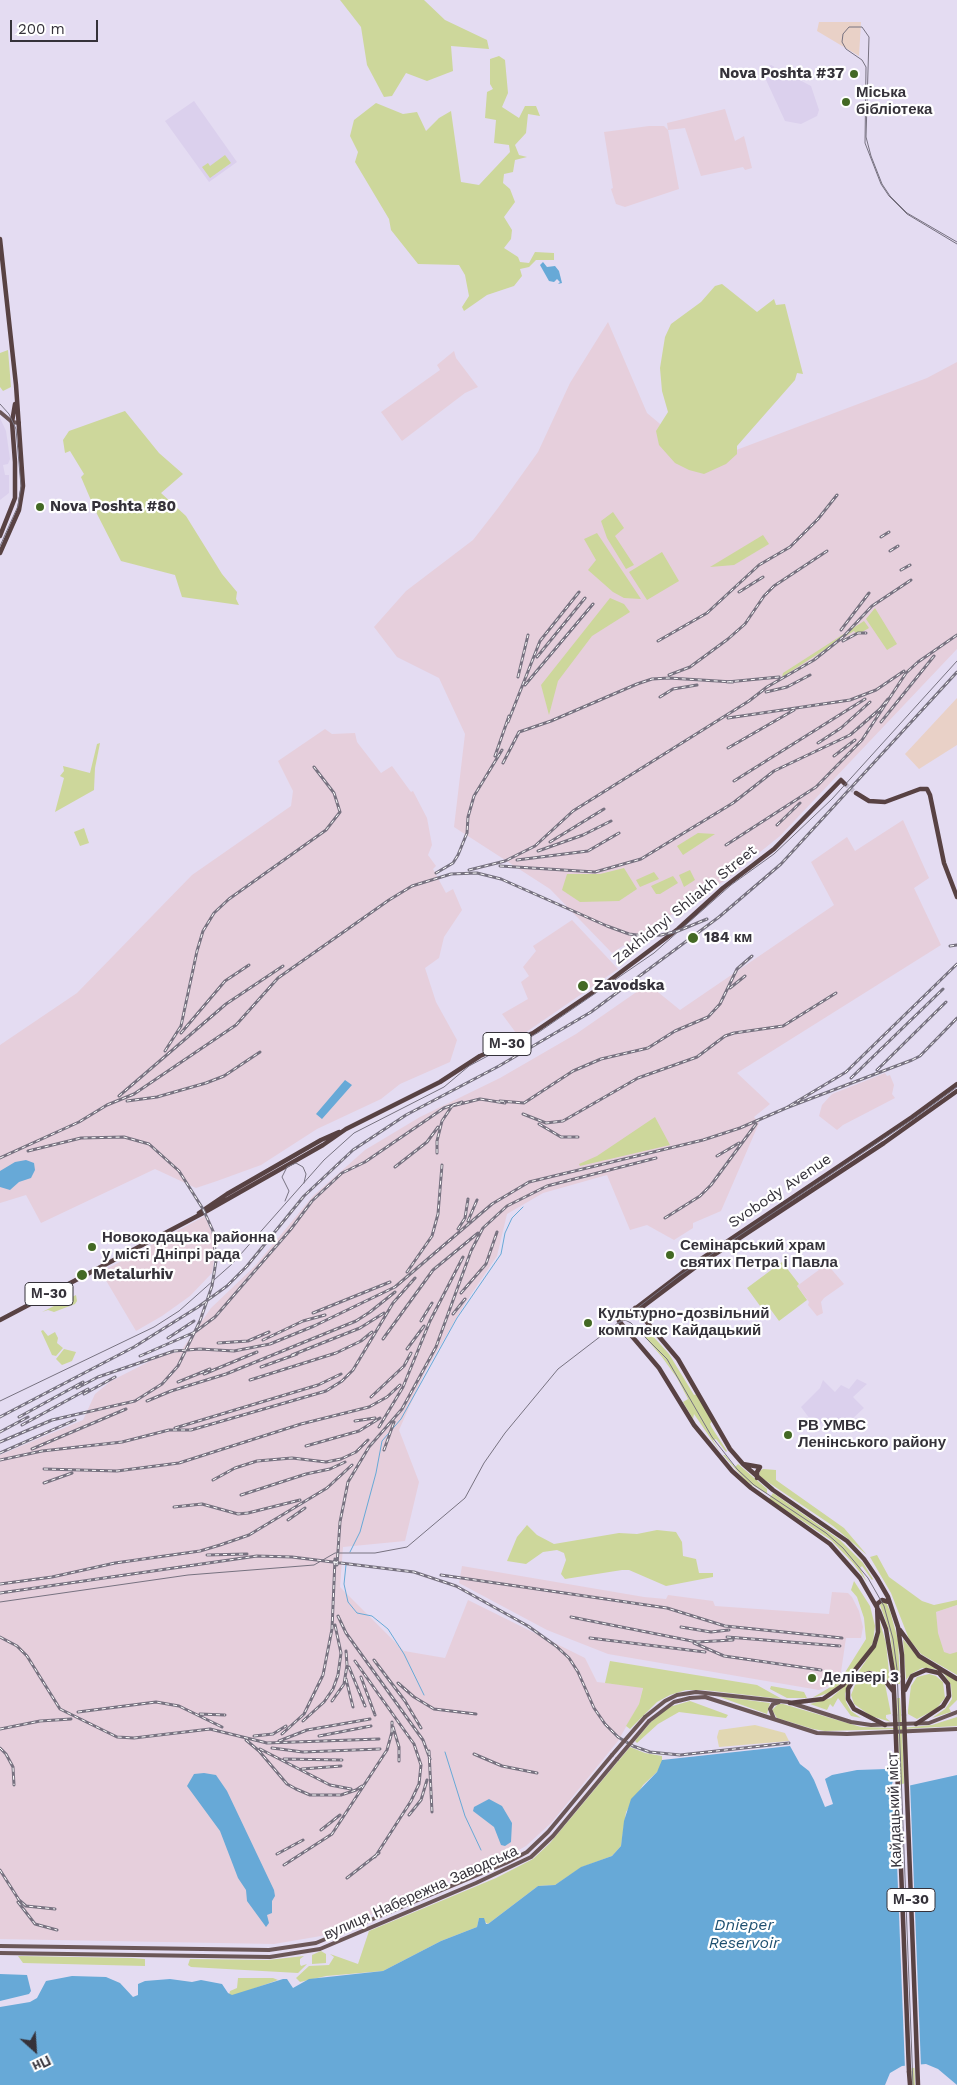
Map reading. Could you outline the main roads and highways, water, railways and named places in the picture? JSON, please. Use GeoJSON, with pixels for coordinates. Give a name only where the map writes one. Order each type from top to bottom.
{"type":"FeatureCollection","features":[{"type":"Feature","properties":{"kind":"highway"},"geometry":{"type":"LineString","coordinates":[[0,239],[19,423],[22,498],[17,517],[0,553]]}},
{"type":"Feature","properties":{"kind":"highway"},"geometry":{"type":"LineString","coordinates":[[0,536],[15,498],[12,422],[16,398]]}},
{"type":"Feature","properties":{"kind":"highway","name":"Zakhidnyi Shliakh Street"},"geometry":{"type":"LineString","coordinates":[[0,1320],[194,1218],[216,1200],[321,1140],[345,1130],[440,1082],[458,1068],[495,1048],[527,1036],[605,984],[672,933],[723,888],[774,849],[840,780],[845,784]]}},
{"type":"Feature","properties":{"kind":"highway"},"geometry":{"type":"LineString","coordinates":[[856,793],[869,801],[885,802],[920,789],[929,791],[944,863],[957,897]]}},
{"type":"Feature","properties":{"kind":"highway","name":"Svobody Avenue"},"geometry":{"type":"LineString","coordinates":[[636,1310],[695,1263],[912,1117],[957,1084]]}},
{"type":"Feature","properties":{"kind":"highway","name":"Svobody Avenue"},"geometry":{"type":"LineString","coordinates":[[766,1499],[732,1471],[694,1425],[659,1368],[620,1322],[690,1271],[884,1143],[957,1091]]}},
{"type":"Feature","properties":{"kind":"highway","name":"М-30"},"geometry":{"type":"LineString","coordinates":[[636,1310],[678,1358],[730,1449],[743,1464],[758,1479],[847,1542],[864,1559],[890,1603],[898,1627],[904,1694]]}},
{"type":"Feature","properties":{"kind":"highway"},"geometry":{"type":"LineString","coordinates":[[743,1464],[760,1467],[757,1472],[758,1479]]}},
{"type":"Feature","properties":{"kind":"highway"},"geometry":{"type":"LineString","coordinates":[[766,1499],[773,1490]]}},
{"type":"Feature","properties":{"kind":"highway","name":"М-30"},"geometry":{"type":"LineString","coordinates":[[766,1499],[830,1544],[860,1578],[876,1605],[887,1636],[894,1695]]}},
{"type":"Feature","properties":{"kind":"highway"},"geometry":{"type":"LineString","coordinates":[[790,1703],[823,1699],[843,1686],[874,1646],[878,1632],[876,1605],[882,1600],[890,1603]]}},
{"type":"Feature","properties":{"kind":"highway"},"geometry":{"type":"LineString","coordinates":[[898,1627],[919,1656],[957,1678]]}},
{"type":"Feature","properties":{"kind":"highway"},"geometry":{"type":"LineString","coordinates":[[904,1694],[908,1680],[922,1671],[936,1672],[948,1684],[949,1696],[943,1706],[916,1724]]}},
{"type":"Feature","properties":{"kind":"highway"},"geometry":{"type":"LineString","coordinates":[[885,1725],[854,1709],[848,1699],[848,1689],[859,1676],[874,1673],[887,1682],[894,1695]]}},
{"type":"Feature","properties":{"kind":"highway","name":"Кайдацький міст"},"geometry":{"type":"LineString","coordinates":[[904,1694],[918,2085]]}},
{"type":"Feature","properties":{"kind":"highway","name":"Кайдацький міст"},"geometry":{"type":"LineString","coordinates":[[894,1695],[910,2085]]}},
{"type":"Feature","properties":{"kind":"main road"},"geometry":{"type":"LineString","coordinates":[[0,412],[12,422],[19,423]]}},
{"type":"Feature","properties":{"kind":"main road","name":"вулиця Набережна Заводська"},"geometry":{"type":"LineString","coordinates":[[0,1946],[269,1950],[316,1943],[506,1863],[526,1852],[548,1832],[612,1755],[665,1700],[689,1692],[790,1703],[857,1723],[885,1725],[916,1724],[936,1721],[957,1712]]}},
{"type":"Feature","properties":{"kind":"main road","name":"вулиця Набережна Заводська"},"geometry":{"type":"LineString","coordinates":[[0,1953],[270,1958],[320,1949],[524,1861],[553,1836],[617,1759],[647,1719],[669,1705],[697,1697],[712,1698],[804,1730],[825,1734],[957,1729]]}},
{"type":"Feature","properties":{"kind":"main road"},"geometry":{"type":"LineString","coordinates":[[775,1720],[770,1709],[775,1703],[781,1702]]}},
{"type":"Feature","properties":{"kind":"water"},"geometry":{"type":"Polygon","coordinates":[[[543,262],[547,267],[555,266],[559,271],[562,283],[558,284],[560,282],[557,279],[554,282],[549,281],[540,265],[543,262]]]}},
{"type":"Feature","properties":{"kind":"water"},"geometry":{"type":"Polygon","coordinates":[[[345,1080],[352,1085],[322,1119],[316,1114],[345,1080]]]}},
{"type":"Feature","properties":{"kind":"water"},"geometry":{"type":"Polygon","coordinates":[[[26,1160],[34,1163],[35,1170],[31,1178],[19,1182],[10,1190],[0,1187],[0,1171],[15,1162],[26,1160]]]}},
{"type":"Feature","properties":{"kind":"water","name":"Dnieper Reservoir"},"geometry":{"type":"Polygon","coordinates":[[[790,1746],[800,1764],[809,1771],[825,1807],[833,1804],[825,1779],[832,1775],[857,1770],[887,1769],[894,1777],[891,1788],[894,1789],[957,1775],[957,2085],[938,2069],[926,2064],[902,2066],[890,2073],[885,2085],[0,2085],[0,2007],[30,2002],[37,1998],[46,1981],[72,1976],[106,1977],[120,1983],[133,1997],[138,1995],[138,1984],[145,1981],[170,1979],[192,1982],[201,1980],[222,1984],[228,1993],[232,1995],[283,1979],[287,1979],[293,1988],[309,1979],[383,1971],[441,1941],[477,1927],[479,1918],[484,1918],[486,1924],[488,1924],[538,1886],[555,1885],[581,1867],[612,1856],[621,1846],[624,1821],[631,1799],[657,1772],[662,1760],[790,1746]]]}},
{"type":"Feature","properties":{"kind":"water"},"geometry":{"type":"Polygon","coordinates":[[[194,1774],[216,1775],[227,1791],[274,1890],[275,1896],[272,1901],[272,1913],[267,1915],[269,1923],[266,1927],[247,1901],[246,1890],[238,1878],[220,1831],[187,1786],[194,1774]]]}},
{"type":"Feature","properties":{"kind":"water"},"geometry":{"type":"Polygon","coordinates":[[[489,1799],[502,1806],[512,1823],[511,1842],[505,1846],[501,1845],[494,1827],[473,1811],[474,1807],[489,1799]]]}},
{"type":"Feature","properties":{"kind":"water"},"geometry":{"type":"Polygon","coordinates":[[[0,1974],[27,1975],[31,1991],[29,1994],[0,2001],[0,1974]]]}},
{"type":"Feature","properties":{"kind":"waterway"},"geometry":{"type":"LineString","coordinates":[[350,1552],[360,1532],[376,1473],[382,1441],[401,1419],[457,1318],[501,1254],[505,1233],[512,1218],[523,1207]]}},
{"type":"Feature","properties":{"kind":"waterway"},"geometry":{"type":"LineString","coordinates":[[346,1565],[344,1584],[348,1602],[357,1613],[372,1616],[388,1629],[404,1654],[424,1695]]}},
{"type":"Feature","properties":{"kind":"waterway"},"geometry":{"type":"LineString","coordinates":[[445,1752],[465,1816],[481,1850]]}},
{"type":"Feature","properties":{"kind":"tunnel"},"geometry":{"type":"LineString","coordinates":[[845,784],[856,793]]}},
{"type":"Feature","properties":{"kind":"tram line"},"geometry":{"type":"LineString","coordinates":[[957,242],[907,213],[890,196],[882,184],[866,137],[869,37],[862,27],[849,27],[843,34],[842,42],[846,49],[862,60],[866,67],[865,143],[881,184],[889,196],[907,214],[957,244]]}},
{"type":"Feature","properties":{"kind":"tram line"},"geometry":{"type":"LineString","coordinates":[[0,404],[9,414],[16,429],[21,486],[18,506],[0,546]]}},
{"type":"Feature","properties":{"kind":"tram line"},"geometry":{"type":"LineString","coordinates":[[0,1401],[154,1327],[179,1311],[232,1264],[324,1160],[354,1133],[444,1087],[469,1066],[497,1051],[512,1048],[539,1032],[654,953],[731,885],[774,854],[832,799],[957,661]]}},
{"type":"Feature","properties":{"kind":"tram line"},"geometry":{"type":"LineString","coordinates":[[0,1602],[188,1575],[314,1565],[335,1553],[375,1553],[407,1547],[465,1498],[484,1463],[505,1433],[558,1369],[679,1276],[913,1119],[957,1087]]}},
{"type":"Feature","properties":{"kind":"tram line"},"geometry":{"type":"LineString","coordinates":[[285,1201],[289,1191],[282,1177],[287,1167],[296,1163],[303,1167],[306,1174],[304,1183]]}},
{"type":"Feature","properties":{"kind":"tram line"},"geometry":{"type":"LineString","coordinates":[[618,1323],[625,1320],[631,1323],[667,1359],[712,1437],[737,1469],[754,1485],[826,1533],[843,1548],[868,1578],[884,1606],[893,1639],[897,1669],[913,2085]]}},
{"type":"Feature","properties":{"kind":"railway"},"geometry":{"type":"LineString","coordinates":[[658,641],[707,613],[759,565],[790,547],[818,519],[837,495]]}},
{"type":"Feature","properties":{"kind":"railway"},"geometry":{"type":"LineString","coordinates":[[881,537],[889,532]]}},
{"type":"Feature","properties":{"kind":"railway"},"geometry":{"type":"LineString","coordinates":[[890,551],[898,546]]}},
{"type":"Feature","properties":{"kind":"railway"},"geometry":{"type":"LineString","coordinates":[[669,675],[690,667],[728,639],[745,624],[764,596],[774,586],[827,551]]}},
{"type":"Feature","properties":{"kind":"railway"},"geometry":{"type":"LineString","coordinates":[[901,570],[910,565]]}},
{"type":"Feature","properties":{"kind":"railway"},"geometry":{"type":"LineString","coordinates":[[739,592],[763,577]]}},
{"type":"Feature","properties":{"kind":"railway"},"geometry":{"type":"LineString","coordinates":[[469,870],[505,861],[535,846],[573,811],[749,701],[767,687],[814,660],[843,637],[872,606],[911,580]]}},
{"type":"Feature","properties":{"kind":"railway"},"geometry":{"type":"LineString","coordinates":[[508,722],[540,641],[579,592]]}},
{"type":"Feature","properties":{"kind":"railway"},"geometry":{"type":"LineString","coordinates":[[841,630],[869,593]]}},
{"type":"Feature","properties":{"kind":"railway"},"geometry":{"type":"LineString","coordinates":[[537,657],[585,598]]}},
{"type":"Feature","properties":{"kind":"railway"},"geometry":{"type":"LineString","coordinates":[[525,685],[593,604]]}},
{"type":"Feature","properties":{"kind":"railway"},"geometry":{"type":"LineString","coordinates":[[843,641],[858,633],[866,633]]}},
{"type":"Feature","properties":{"kind":"railway"},"geometry":{"type":"LineString","coordinates":[[518,677],[528,635]]}},
{"type":"Feature","properties":{"kind":"railway"},"geometry":{"type":"LineString","coordinates":[[726,845],[816,787],[862,740],[906,673],[918,662],[957,635]]}},
{"type":"Feature","properties":{"kind":"railway"},"geometry":{"type":"LineString","coordinates":[[881,722],[934,656]]}},
{"type":"Feature","properties":{"kind":"railway"},"geometry":{"type":"LineString","coordinates":[[728,718],[850,700],[876,690],[904,671]]}},
{"type":"Feature","properties":{"kind":"railway"},"geometry":{"type":"LineString","coordinates":[[0,1417],[134,1347],[198,1307],[227,1286],[247,1266],[304,1196],[353,1150],[406,1115],[499,1066],[591,1012],[719,917],[781,864],[957,672]]}},
{"type":"Feature","properties":{"kind":"railway"},"geometry":{"type":"LineString","coordinates":[[766,692],[787,687],[810,675]]}},
{"type":"Feature","properties":{"kind":"railway"},"geometry":{"type":"LineString","coordinates":[[727,682],[779,677]]}},
{"type":"Feature","properties":{"kind":"railway"},"geometry":{"type":"LineString","coordinates":[[503,763],[519,732],[551,721],[637,684],[652,679],[669,678],[733,682]]}},
{"type":"Feature","properties":{"kind":"railway"},"geometry":{"type":"LineString","coordinates":[[660,697],[673,689],[697,685]]}},
{"type":"Feature","properties":{"kind":"railway"},"geometry":{"type":"LineString","coordinates":[[734,781],[865,699]]}},
{"type":"Feature","properties":{"kind":"railway"},"geometry":{"type":"LineString","coordinates":[[500,866],[595,872],[641,859],[733,803],[774,771],[850,735],[880,709],[888,699]]}},
{"type":"Feature","properties":{"kind":"railway"},"geometry":{"type":"LineString","coordinates":[[818,743],[841,728],[870,702]]}},
{"type":"Feature","properties":{"kind":"railway"},"geometry":{"type":"LineString","coordinates":[[728,748],[794,710]]}},
{"type":"Feature","properties":{"kind":"railway"},"geometry":{"type":"LineString","coordinates":[[495,756],[509,716]]}},
{"type":"Feature","properties":{"kind":"railway"},"geometry":{"type":"LineString","coordinates":[[834,756],[855,740]]}},
{"type":"Feature","properties":{"kind":"railway"},"geometry":{"type":"LineString","coordinates":[[436,873],[453,863],[458,855],[467,833],[468,817],[474,796],[502,750]]}},
{"type":"Feature","properties":{"kind":"railway"},"geometry":{"type":"LineString","coordinates":[[165,1051],[181,1026],[197,951],[203,931],[214,913],[229,899],[326,830],[340,812],[334,793],[314,767]]}},
{"type":"Feature","properties":{"kind":"railway"},"geometry":{"type":"LineString","coordinates":[[777,825],[800,803]]}},
{"type":"Feature","properties":{"kind":"railway"},"geometry":{"type":"LineString","coordinates":[[550,842],[604,809]]}},
{"type":"Feature","properties":{"kind":"railway"},"geometry":{"type":"LineString","coordinates":[[538,851],[583,835],[611,821]]}},
{"type":"Feature","properties":{"kind":"railway"},"geometry":{"type":"LineString","coordinates":[[517,860],[588,851],[619,833]]}},
{"type":"Feature","properties":{"kind":"railway"},"geometry":{"type":"LineString","coordinates":[[0,1158],[79,1122],[107,1105],[134,1094],[236,1025],[278,978],[412,886],[451,874],[477,873],[501,879],[607,926],[629,934],[645,936],[678,931],[707,919]]}},
{"type":"Feature","properties":{"kind":"railway"},"geometry":{"type":"LineString","coordinates":[[950,946],[957,945]]}},
{"type":"Feature","properties":{"kind":"railway"},"geometry":{"type":"LineString","coordinates":[[500,1101],[524,1103],[573,1071],[601,1059],[648,1048],[675,1031],[708,1017],[720,1004],[737,969],[752,956]]}},
{"type":"Feature","properties":{"kind":"railway"},"geometry":{"type":"LineString","coordinates":[[957,964],[846,1072],[786,1108],[920,1056],[957,1018]]}},
{"type":"Feature","properties":{"kind":"railway"},"geometry":{"type":"LineString","coordinates":[[181,1033],[225,981],[249,965]]}},
{"type":"Feature","properties":{"kind":"railway"},"geometry":{"type":"LineString","coordinates":[[119,1096],[226,1004],[283,966]]}},
{"type":"Feature","properties":{"kind":"railway"},"geometry":{"type":"LineString","coordinates":[[730,988],[745,976]]}},
{"type":"Feature","properties":{"kind":"railway"},"geometry":{"type":"LineString","coordinates":[[851,1078],[943,989]]}},
{"type":"Feature","properties":{"kind":"railway"},"geometry":{"type":"LineString","coordinates":[[523,1114],[546,1123],[563,1121],[638,1078],[697,1057],[725,1036],[783,1026],[836,993]]}},
{"type":"Feature","properties":{"kind":"railway"},"geometry":{"type":"LineString","coordinates":[[877,1070],[946,1002]]}},
{"type":"Feature","properties":{"kind":"railway"},"geometry":{"type":"LineString","coordinates":[[127,1101],[157,1097],[206,1083],[224,1076],[260,1052]]}},
{"type":"Feature","properties":{"kind":"railway"},"geometry":{"type":"LineString","coordinates":[[437,1153],[437,1141],[442,1121],[452,1106],[480,1099],[505,1103]]}},
{"type":"Feature","properties":{"kind":"railway"},"geometry":{"type":"LineString","coordinates":[[140,1356],[195,1332],[215,1317],[291,1229],[312,1201],[342,1173],[365,1162],[444,1108],[462,1102]]}},
{"type":"Feature","properties":{"kind":"railway"},"geometry":{"type":"LineString","coordinates":[[77,1388],[98,1377],[174,1351],[200,1349],[234,1351],[270,1344],[314,1326],[395,1287],[492,1204],[529,1182],[703,1140],[740,1128],[786,1108]]}},
{"type":"Feature","properties":{"kind":"railway"},"geometry":{"type":"LineString","coordinates":[[539,1124],[561,1137],[578,1137]]}},
{"type":"Feature","properties":{"kind":"railway"},"geometry":{"type":"LineString","coordinates":[[665,1218],[700,1196],[711,1185],[756,1124]]}},
{"type":"Feature","properties":{"kind":"railway"},"geometry":{"type":"LineString","coordinates":[[395,1167],[427,1142],[438,1127]]}},
{"type":"Feature","properties":{"kind":"railway"},"geometry":{"type":"LineString","coordinates":[[0,1442],[52,1420],[135,1401],[162,1384],[178,1366],[200,1321],[212,1286],[216,1261],[213,1231],[203,1209],[179,1171],[149,1144],[124,1137],[81,1138],[28,1151]]}},
{"type":"Feature","properties":{"kind":"railway"},"geometry":{"type":"LineString","coordinates":[[717,1156],[739,1143]]}},
{"type":"Feature","properties":{"kind":"railway"},"geometry":{"type":"LineString","coordinates":[[337,1565],[340,1522],[348,1482],[369,1447],[402,1409],[436,1347],[471,1251],[483,1228],[507,1206],[547,1186],[656,1158]]}},
{"type":"Feature","properties":{"kind":"railway"},"geometry":{"type":"LineString","coordinates":[[407,1272],[432,1236],[438,1214],[442,1165]]}},
{"type":"Feature","properties":{"kind":"railway"},"geometry":{"type":"LineString","coordinates":[[458,1229],[465,1218],[468,1199]]}},
{"type":"Feature","properties":{"kind":"railway"},"geometry":{"type":"LineString","coordinates":[[468,1221],[477,1200]]}},
{"type":"Feature","properties":{"kind":"railway"},"geometry":{"type":"LineString","coordinates":[[461,1293],[486,1264],[497,1232]]}},
{"type":"Feature","properties":{"kind":"railway"},"geometry":{"type":"LineString","coordinates":[[383,1339],[433,1270],[478,1233]]}},
{"type":"Feature","properties":{"kind":"railway"},"geometry":{"type":"LineString","coordinates":[[379,1427],[403,1387],[430,1321],[463,1257]]}},
{"type":"Feature","properties":{"kind":"railway"},"geometry":{"type":"LineString","coordinates":[[0,1460],[42,1451],[122,1442],[169,1430],[191,1430],[326,1391],[342,1381],[353,1370],[393,1303],[415,1278]]}},
{"type":"Feature","properties":{"kind":"railway"},"geometry":{"type":"LineString","coordinates":[[313,1313],[390,1282]]}},
{"type":"Feature","properties":{"kind":"railway"},"geometry":{"type":"LineString","coordinates":[[147,1401],[171,1391],[226,1374],[356,1321],[395,1292]]}},
{"type":"Feature","properties":{"kind":"railway"},"geometry":{"type":"LineString","coordinates":[[453,1314],[465,1299]]}},
{"type":"Feature","properties":{"kind":"railway"},"geometry":{"type":"LineString","coordinates":[[421,1321],[432,1303]]}},
{"type":"Feature","properties":{"kind":"railway"},"geometry":{"type":"LineString","coordinates":[[292,1355],[360,1328],[384,1313]]}},
{"type":"Feature","properties":{"kind":"railway"},"geometry":{"type":"LineString","coordinates":[[263,1340],[303,1321],[325,1315]]}},
{"type":"Feature","properties":{"kind":"railway"},"geometry":{"type":"LineString","coordinates":[[168,1338],[194,1321]]}},
{"type":"Feature","properties":{"kind":"railway"},"geometry":{"type":"LineString","coordinates":[[407,1349],[424,1326]]}},
{"type":"Feature","properties":{"kind":"railway"},"geometry":{"type":"LineString","coordinates":[[218,1343],[248,1341],[269,1332]]}},
{"type":"Feature","properties":{"kind":"railway"},"geometry":{"type":"LineString","coordinates":[[250,1380],[336,1353],[361,1341],[372,1332]]}},
{"type":"Feature","properties":{"kind":"railway"},"geometry":{"type":"LineString","coordinates":[[204,1374],[257,1352]]}},
{"type":"Feature","properties":{"kind":"railway"},"geometry":{"type":"LineString","coordinates":[[371,1397],[404,1366],[411,1353]]}},
{"type":"Feature","properties":{"kind":"railway"},"geometry":{"type":"LineString","coordinates":[[261,1367],[297,1354]]}},
{"type":"Feature","properties":{"kind":"railway"},"geometry":{"type":"LineString","coordinates":[[178,1382],[210,1369]]}},
{"type":"Feature","properties":{"kind":"railway"},"geometry":{"type":"LineString","coordinates":[[175,1428],[318,1385],[341,1374]]}},
{"type":"Feature","properties":{"kind":"railway"},"geometry":{"type":"LineString","coordinates":[[84,1394],[115,1377]]}},
{"type":"Feature","properties":{"kind":"railway"},"geometry":{"type":"LineString","coordinates":[[19,1417],[83,1382]]}},
{"type":"Feature","properties":{"kind":"railway"},"geometry":{"type":"LineString","coordinates":[[44,1469],[117,1471],[179,1463],[301,1424],[369,1407],[387,1397],[400,1385]]}},
{"type":"Feature","properties":{"kind":"railway"},"geometry":{"type":"LineString","coordinates":[[22,1425],[88,1389]]}},
{"type":"Feature","properties":{"kind":"railway"},"geometry":{"type":"LineString","coordinates":[[32,1449],[126,1409]]}},
{"type":"Feature","properties":{"kind":"railway"},"geometry":{"type":"LineString","coordinates":[[0,1432],[28,1417]]}},
{"type":"Feature","properties":{"kind":"railway"},"geometry":{"type":"LineString","coordinates":[[355,1421],[375,1418]]}},
{"type":"Feature","properties":{"kind":"railway"},"geometry":{"type":"LineString","coordinates":[[306,1446],[359,1431],[380,1418]]}},
{"type":"Feature","properties":{"kind":"railway"},"geometry":{"type":"LineString","coordinates":[[0,1453],[75,1420]]}},
{"type":"Feature","properties":{"kind":"railway"},"geometry":{"type":"LineString","coordinates":[[384,1450],[394,1422]]}},
{"type":"Feature","properties":{"kind":"railway"},"geometry":{"type":"LineString","coordinates":[[213,1480],[235,1468],[257,1461],[292,1458],[326,1462],[341,1459],[356,1452],[368,1440]]}},
{"type":"Feature","properties":{"kind":"railway"},"geometry":{"type":"LineString","coordinates":[[241,1495],[306,1474],[330,1469],[345,1462]]}},
{"type":"Feature","properties":{"kind":"railway"},"geometry":{"type":"LineString","coordinates":[[0,1584],[52,1577],[115,1563],[200,1551],[220,1545],[249,1535],[327,1488],[352,1465]]}},
{"type":"Feature","properties":{"kind":"railway"},"geometry":{"type":"LineString","coordinates":[[44,1483],[72,1473]]}},
{"type":"Feature","properties":{"kind":"railway"},"geometry":{"type":"LineString","coordinates":[[174,1507],[202,1504],[238,1514],[300,1500]]}},
{"type":"Feature","properties":{"kind":"railway"},"geometry":{"type":"LineString","coordinates":[[288,1520],[305,1508]]}},
{"type":"Feature","properties":{"kind":"railway"},"geometry":{"type":"LineString","coordinates":[[207,1555],[247,1554]]}},
{"type":"Feature","properties":{"kind":"railway"},"geometry":{"type":"LineString","coordinates":[[0,1593],[257,1556],[292,1557],[414,1572],[456,1586],[528,1626],[556,1646],[569,1658],[578,1672],[594,1708],[605,1724],[618,1737],[633,1746],[650,1752],[680,1755],[789,1743]]}},
{"type":"Feature","properties":{"kind":"railway"},"geometry":{"type":"LineString","coordinates":[[282,1734],[304,1714],[323,1675],[332,1629],[335,1559]]}},
{"type":"Feature","properties":{"kind":"railway"},"geometry":{"type":"LineString","coordinates":[[441,1575],[667,1608],[725,1626],[842,1638]]}},
{"type":"Feature","properties":{"kind":"railway"},"geometry":{"type":"LineString","coordinates":[[338,1616],[346,1633],[423,1740],[430,1759]]}},
{"type":"Feature","properties":{"kind":"railway"},"geometry":{"type":"LineString","coordinates":[[571,1617],[697,1642],[733,1640]]}},
{"type":"Feature","properties":{"kind":"railway"},"geometry":{"type":"LineString","coordinates":[[303,1721],[324,1702],[333,1689],[338,1675],[341,1653],[335,1625]]}},
{"type":"Feature","properties":{"kind":"railway"},"geometry":{"type":"LineString","coordinates":[[681,1627],[711,1632],[729,1630]]}},
{"type":"Feature","properties":{"kind":"railway"},"geometry":{"type":"LineString","coordinates":[[0,1637],[17,1646],[27,1656],[60,1709],[117,1737],[134,1738],[210,1729],[267,1743],[379,1739]]}},
{"type":"Feature","properties":{"kind":"railway"},"geometry":{"type":"LineString","coordinates":[[727,1637],[840,1646]]}},
{"type":"Feature","properties":{"kind":"railway"},"geometry":{"type":"LineString","coordinates":[[590,1638],[705,1652]]}},
{"type":"Feature","properties":{"kind":"railway"},"geometry":{"type":"LineString","coordinates":[[694,1643],[724,1656],[821,1670]]}},
{"type":"Feature","properties":{"kind":"railway"},"geometry":{"type":"LineString","coordinates":[[332,1701],[344,1684],[347,1665],[346,1651]]}},
{"type":"Feature","properties":{"kind":"railway"},"geometry":{"type":"LineString","coordinates":[[374,1660],[405,1701],[421,1728]]}},
{"type":"Feature","properties":{"kind":"railway"},"geometry":{"type":"LineString","coordinates":[[355,1661],[414,1744],[421,1765],[419,1784],[411,1801],[375,1857]]}},
{"type":"Feature","properties":{"kind":"railway"},"geometry":{"type":"LineString","coordinates":[[349,1667],[365,1706]]}},
{"type":"Feature","properties":{"kind":"railway"},"geometry":{"type":"LineString","coordinates":[[361,1677],[375,1715]]}},
{"type":"Feature","properties":{"kind":"railway"},"geometry":{"type":"LineString","coordinates":[[346,1679],[353,1707]]}},
{"type":"Feature","properties":{"kind":"railway"},"geometry":{"type":"LineString","coordinates":[[398,1683],[414,1697],[434,1709],[476,1714]]}},
{"type":"Feature","properties":{"kind":"railway"},"geometry":{"type":"LineString","coordinates":[[78,1712],[156,1702],[179,1706],[222,1727]]}},
{"type":"Feature","properties":{"kind":"railway"},"geometry":{"type":"LineString","coordinates":[[200,1714],[225,1715]]}},
{"type":"Feature","properties":{"kind":"railway"},"geometry":{"type":"LineString","coordinates":[[0,1729],[40,1721],[71,1719]]}},
{"type":"Feature","properties":{"kind":"railway"},"geometry":{"type":"LineString","coordinates":[[279,1741],[307,1730],[370,1719]]}},
{"type":"Feature","properties":{"kind":"railway"},"geometry":{"type":"LineString","coordinates":[[284,1865],[332,1834],[387,1750],[392,1732],[392,1722]]}},
{"type":"Feature","properties":{"kind":"railway"},"geometry":{"type":"LineString","coordinates":[[254,1736],[273,1734],[286,1726]]}},
{"type":"Feature","properties":{"kind":"railway"},"geometry":{"type":"LineString","coordinates":[[319,1736],[371,1726]]}},
{"type":"Feature","properties":{"kind":"railway"},"geometry":{"type":"LineString","coordinates":[[393,1727],[399,1747],[399,1761]]}},
{"type":"Feature","properties":{"kind":"railway"},"geometry":{"type":"LineString","coordinates":[[246,1740],[259,1751],[287,1784],[310,1795],[341,1795],[362,1786]]}},
{"type":"Feature","properties":{"kind":"railway"},"geometry":{"type":"LineString","coordinates":[[0,1748],[6,1754],[13,1767],[14,1785]]}},
{"type":"Feature","properties":{"kind":"railway"},"geometry":{"type":"LineString","coordinates":[[272,1748],[303,1752],[380,1749]]}},
{"type":"Feature","properties":{"kind":"railway"},"geometry":{"type":"LineString","coordinates":[[260,1749],[330,1785],[351,1789]]}},
{"type":"Feature","properties":{"kind":"railway"},"geometry":{"type":"LineString","coordinates":[[429,1751],[432,1812]]}},
{"type":"Feature","properties":{"kind":"railway"},"geometry":{"type":"LineString","coordinates":[[474,1754],[502,1766],[537,1773]]}},
{"type":"Feature","properties":{"kind":"railway"},"geometry":{"type":"LineString","coordinates":[[284,1759],[342,1760]]}},
{"type":"Feature","properties":{"kind":"railway"},"geometry":{"type":"LineString","coordinates":[[302,1769],[341,1766]]}},
{"type":"Feature","properties":{"kind":"railway"},"geometry":{"type":"LineString","coordinates":[[409,1815],[421,1800],[427,1780]]}},
{"type":"Feature","properties":{"kind":"railway"},"geometry":{"type":"LineString","coordinates":[[321,1830],[340,1815]]}},
{"type":"Feature","properties":{"kind":"railway"},"geometry":{"type":"LineString","coordinates":[[277,1854],[303,1840]]}},
{"type":"Feature","properties":{"kind":"railway"},"geometry":{"type":"LineString","coordinates":[[347,1878],[379,1853]]}},
{"type":"Feature","properties":{"kind":"railway"},"geometry":{"type":"LineString","coordinates":[[0,1870],[19,1900],[26,1906],[55,1909]]}},
{"type":"Feature","properties":{"kind":"railway"},"geometry":{"type":"LineString","coordinates":[[18,1902],[35,1924],[57,1930]]}},
{"type":"Feature","properties":{"kind":"place","name":"Nova Poshta #37"},"geometry":{"type":"Point","coordinates":[854,74]}},
{"type":"Feature","properties":{"kind":"place","name":"Міська бібліотека"},"geometry":{"type":"Point","coordinates":[846,102]}},
{"type":"Feature","properties":{"kind":"place","name":"Nova Poshta #80"},"geometry":{"type":"Point","coordinates":[40,507]}},
{"type":"Feature","properties":{"kind":"place","name":"184 км"},"geometry":{"type":"Point","coordinates":[693,938]}},
{"type":"Feature","properties":{"kind":"place","name":"Zavodska"},"geometry":{"type":"Point","coordinates":[583,986]}},
{"type":"Feature","properties":{"kind":"place","name":"Новокодацька районна у місті Дніпрі рада"},"geometry":{"type":"Point","coordinates":[92,1247]}},
{"type":"Feature","properties":{"kind":"place","name":"Семінарський храм святих Петра і Павла"},"geometry":{"type":"Point","coordinates":[670,1255]}},
{"type":"Feature","properties":{"kind":"place","name":"Metalurhiv"},"geometry":{"type":"Point","coordinates":[82,1275]}},
{"type":"Feature","properties":{"kind":"place","name":"Культурно-дозвільний комплекс Кайдацький"},"geometry":{"type":"Point","coordinates":[588,1323]}},
{"type":"Feature","properties":{"kind":"place","name":"РВ УМВС Ленінського району"},"geometry":{"type":"Point","coordinates":[788,1435]}},
{"type":"Feature","properties":{"kind":"place","name":"Делівері 3"},"geometry":{"type":"Point","coordinates":[812,1678]}}]}
